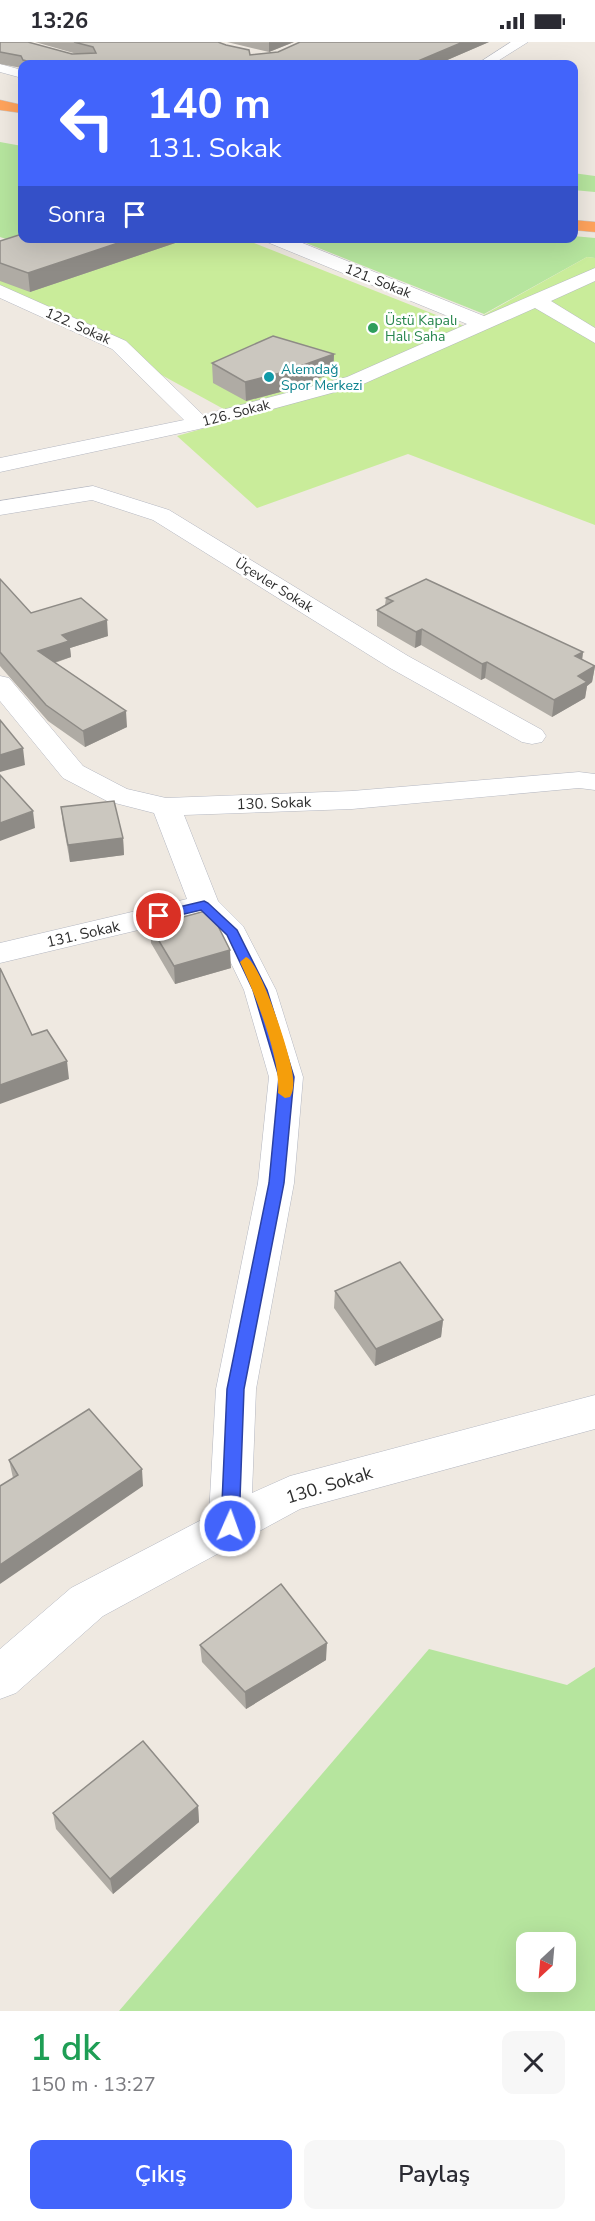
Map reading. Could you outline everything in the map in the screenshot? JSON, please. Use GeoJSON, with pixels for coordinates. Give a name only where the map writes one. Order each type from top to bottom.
{"type":"FeatureCollection","features":[{"type":"Feature","properties":{"kind":"highway"},"geometry":{"type":"LineString","coordinates":[[0,105],[18,108]]}},
{"type":"Feature","properties":{"kind":"highway"},"geometry":{"type":"LineString","coordinates":[[578,225],[595,227]]}},
{"type":"Feature","properties":{"kind":"street"},"geometry":{"type":"LineString","coordinates":[[491,60],[521,42]]}},
{"type":"Feature","properties":{"kind":"street"},"geometry":{"type":"LineString","coordinates":[[0,68],[18,73]]}},
{"type":"Feature","properties":{"kind":"street","name":"121. Sokak"},"geometry":{"type":"LineString","coordinates":[[285,243],[483,323]]}},
{"type":"Feature","properties":{"kind":"street","name":"126. Sokak"},"geometry":{"type":"LineString","coordinates":[[3,463],[199,423],[354,381],[595,274]]}},
{"type":"Feature","properties":{"kind":"street","name":"122. Sokak"},"geometry":{"type":"LineString","coordinates":[[0,291],[119,345],[199,423]]}},
{"type":"Feature","properties":{"kind":"street"},"geometry":{"type":"LineString","coordinates":[[538,301],[595,337]]}},
{"type":"Feature","properties":{"kind":"street"},"geometry":{"type":"LineString","coordinates":[[3,463],[93,493]]}},
{"type":"Feature","properties":{"kind":"street","name":"Üçevler Sokak"},"geometry":{"type":"LineString","coordinates":[[0,508],[93,493],[161,515],[399,662],[532,736]]}},
{"type":"Feature","properties":{"kind":"street","name":"130. Sokak"},"geometry":{"type":"LineString","coordinates":[[0,684],[73,772],[117,795],[166,807],[352,800],[579,780],[595,782]]}},
{"type":"Feature","properties":{"kind":"street"},"geometry":{"type":"LineString","coordinates":[[166,807],[204,905],[232,933],[260,990],[286,1077],[276,1183],[236,1389],[230,1526]]}},
{"type":"Feature","properties":{"kind":"street","name":"131. Sokak"},"geometry":{"type":"LineString","coordinates":[[0,953],[204,905]]}},
{"type":"Feature","properties":{"kind":"street","name":"130. Sokak"},"geometry":{"type":"LineString","coordinates":[[2,1671],[87,1602],[290,1494],[595,1412]]}},
{"type":"Feature","properties":{"kind":"green space"},"geometry":{"type":"Polygon","coordinates":[[[0,142],[18,145],[18,243],[0,237],[0,142]]]}},
{"type":"Feature","properties":{"kind":"green space"},"geometry":{"type":"Polygon","coordinates":[[[578,174],[595,176],[595,192],[578,190],[578,174]]]}},
{"type":"Feature","properties":{"kind":"green space"},"geometry":{"type":"Polygon","coordinates":[[[578,236],[595,238],[595,258],[587,257],[484,314],[306,243],[578,243],[578,236]]]}},
{"type":"Feature","properties":{"kind":"green space"},"geometry":{"type":"Polygon","coordinates":[[[18,243],[254,243],[464,326],[587,257],[595,258],[595,525],[408,454],[257,508],[177,436],[240,418],[105,344],[0,296],[0,248],[18,243]]]}},
{"type":"Feature","properties":{"kind":"green space"},"geometry":{"type":"Polygon","coordinates":[[[429,1649],[567,1685],[595,1667],[595,2011],[119,2011],[429,1649]]]}},
{"type":"Feature","properties":{"kind":"building"},"geometry":{"type":"Polygon","coordinates":[[[0,42],[28,42],[72,54],[96,53],[93,47],[74,42],[218,42],[249,50],[250,55],[278,52],[300,42],[463,42],[420,60],[23,60],[21,56],[0,52],[0,42]]]}},
{"type":"Feature","properties":{"kind":"building"},"geometry":{"type":"Polygon","coordinates":[[[18,235],[18,243],[118,243],[28,273],[0,263],[0,241],[18,235]]]}},
{"type":"Feature","properties":{"kind":"building"},"geometry":{"type":"Polygon","coordinates":[[[273,336],[334,354],[284,372],[245,382],[212,363],[273,336]]]}},
{"type":"Feature","properties":{"kind":"building"},"geometry":{"type":"Polygon","coordinates":[[[0,579],[31,613],[81,598],[107,620],[62,635],[69,641],[38,651],[126,711],[83,731],[46,705],[0,652],[0,579]]]}},
{"type":"Feature","properties":{"kind":"building"},"geometry":{"type":"Polygon","coordinates":[[[426,579],[583,652],[575,656],[595,666],[578,676],[587,682],[554,700],[487,662],[482,664],[422,629],[416,632],[377,610],[393,601],[386,598],[426,579]]]}},
{"type":"Feature","properties":{"kind":"building"},"geometry":{"type":"Polygon","coordinates":[[[0,720],[23,748],[0,755],[0,720]]]}},
{"type":"Feature","properties":{"kind":"building"},"geometry":{"type":"Polygon","coordinates":[[[0,775],[33,811],[0,823],[0,775]]]}},
{"type":"Feature","properties":{"kind":"building"},"geometry":{"type":"Polygon","coordinates":[[[114,801],[123,838],[68,845],[61,807],[114,801]]]}},
{"type":"Feature","properties":{"kind":"building"},"geometry":{"type":"Polygon","coordinates":[[[205,911],[218,926],[230,950],[174,966],[150,926],[205,911]]]}},
{"type":"Feature","properties":{"kind":"building"},"geometry":{"type":"Polygon","coordinates":[[[0,968],[32,1035],[47,1030],[67,1061],[0,1085],[0,968]]]}},
{"type":"Feature","properties":{"kind":"building"},"geometry":{"type":"Polygon","coordinates":[[[400,1262],[443,1320],[376,1349],[335,1291],[400,1262]]]}},
{"type":"Feature","properties":{"kind":"building"},"geometry":{"type":"Polygon","coordinates":[[[89,1409],[142,1469],[0,1565],[0,1486],[18,1475],[9,1460],[89,1409]]]}},
{"type":"Feature","properties":{"kind":"building"},"geometry":{"type":"Polygon","coordinates":[[[281,1584],[327,1643],[245,1692],[200,1645],[281,1584]]]}},
{"type":"Feature","properties":{"kind":"building"},"geometry":{"type":"Polygon","coordinates":[[[143,1741],[198,1806],[110,1879],[53,1813],[143,1741]]]}},
{"type":"Feature","properties":{"kind":"slow traffic"},"geometry":{"type":"LineString","coordinates":[[246,962],[260,990],[286,1077],[285,1093]]}},
{"type":"Feature","properties":{"kind":"place","name":"Üstü Kapalı Halı Saha"},"geometry":{"type":"Point","coordinates":[373,328]}},
{"type":"Feature","properties":{"kind":"place","name":"Alemdağ Spor Merkezi"},"geometry":{"type":"Point","coordinates":[269,377]}},
{"type":"Feature","properties":{"kind":"route"},"geometry":{"type":"LineString","coordinates":[[159,916],[204,905],[232,933],[260,990],[286,1077],[276,1183],[256,1274],[236,1389],[230,1526]]}}]}
